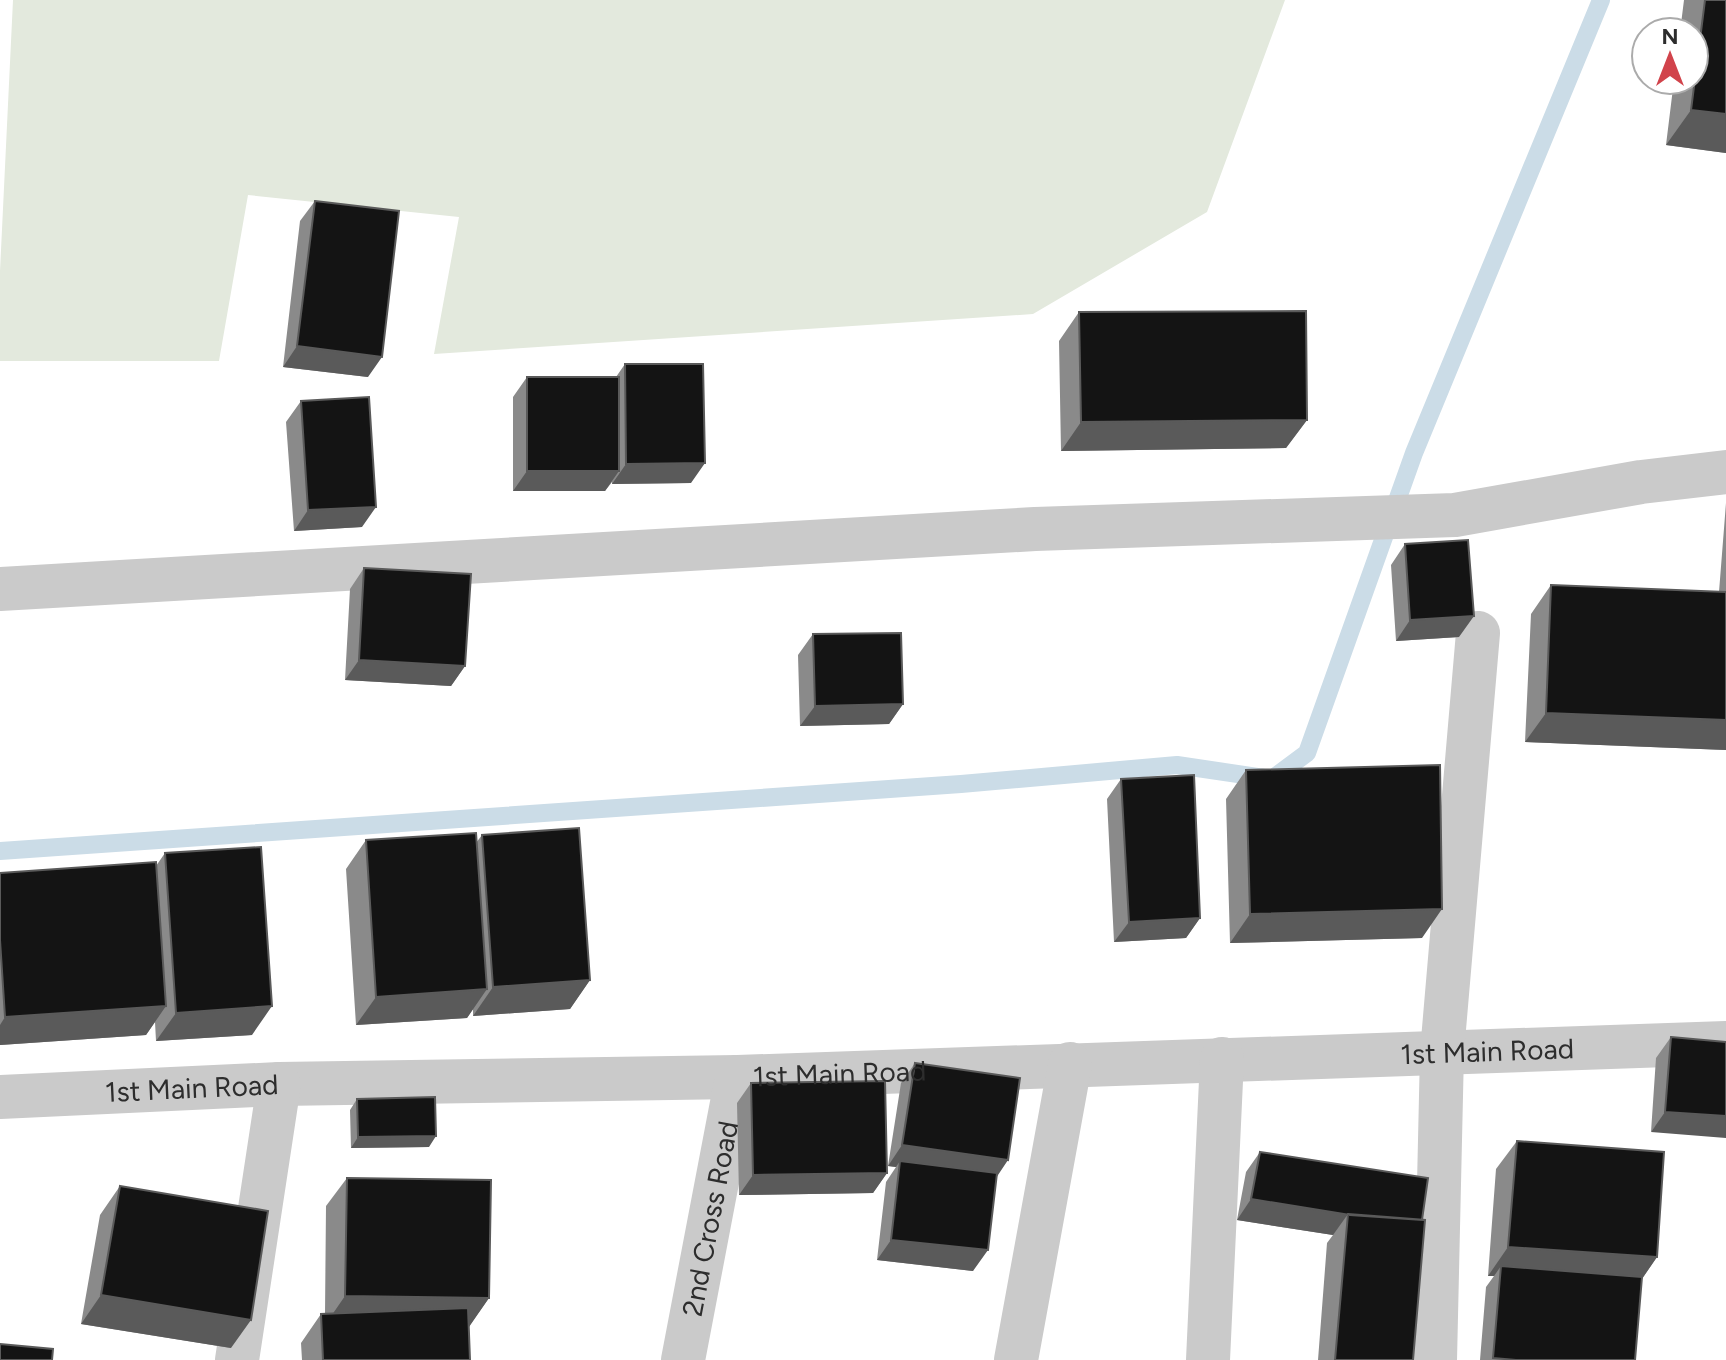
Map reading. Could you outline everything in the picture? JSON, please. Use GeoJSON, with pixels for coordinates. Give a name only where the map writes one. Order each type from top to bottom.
{"type":"FeatureCollection","features":[{"type":"Feature","properties":{"kind":"street"},"geometry":{"type":"LineString","coordinates":[[0,589],[1019,530],[1455,515],[1641,482],[1726,472]]}},
{"type":"Feature","properties":{"kind":"street"},"geometry":{"type":"LineString","coordinates":[[1435,1360],[1442,1052],[1478,633]]}},
{"type":"Feature","properties":{"kind":"street","name":"1st Main Road"},"geometry":{"type":"LineString","coordinates":[[0,1097],[279,1084],[737,1077],[1726,1043]]}},
{"type":"Feature","properties":{"kind":"street"},"geometry":{"type":"LineString","coordinates":[[1208,1360],[1222,1059]]}},
{"type":"Feature","properties":{"kind":"street"},"geometry":{"type":"LineString","coordinates":[[1016,1360],[1070,1064]]}},
{"type":"Feature","properties":{"kind":"street","name":"2nd Cross Road"},"geometry":{"type":"LineString","coordinates":[[683,1360],[737,1077]]}},
{"type":"Feature","properties":{"kind":"street"},"geometry":{"type":"LineString","coordinates":[[237,1360],[279,1084]]}},
{"type":"Feature","properties":{"kind":"shaded area"},"geometry":{"type":"Polygon","coordinates":[[[13,0],[1285,0],[1207,212],[1033,314],[434,354],[459,217],[248,195],[219,361],[0,361],[0,271],[13,0]]]}},
{"type":"Feature","properties":{"kind":"building"},"geometry":{"type":"Polygon","coordinates":[[[1705,0],[1726,0],[1726,114],[1691,110],[1693,96],[1710,96],[1710,16],[1703,16],[1705,0]]]}},
{"type":"Feature","properties":{"kind":"building"},"geometry":{"type":"Polygon","coordinates":[[[315,201],[399,211],[382,357],[297,346],[315,201]]]}},
{"type":"Feature","properties":{"kind":"building"},"geometry":{"type":"Polygon","coordinates":[[[1306,311],[1307,420],[1081,422],[1079,312],[1306,311]]]}},
{"type":"Feature","properties":{"kind":"building"},"geometry":{"type":"Polygon","coordinates":[[[625,364],[703,364],[705,463],[626,464],[625,364]]]}},
{"type":"Feature","properties":{"kind":"building"},"geometry":{"type":"Polygon","coordinates":[[[527,377],[619,377],[619,471],[527,471],[527,377]]]}},
{"type":"Feature","properties":{"kind":"building"},"geometry":{"type":"Polygon","coordinates":[[[369,397],[376,507],[308,510],[301,401],[369,397]]]}},
{"type":"Feature","properties":{"kind":"building"},"geometry":{"type":"Polygon","coordinates":[[[1468,540],[1474,616],[1410,620],[1405,544],[1468,540]]]}},
{"type":"Feature","properties":{"kind":"building"},"geometry":{"type":"Polygon","coordinates":[[[364,568],[471,574],[465,666],[359,660],[364,568]]]}},
{"type":"Feature","properties":{"kind":"building"},"geometry":{"type":"Polygon","coordinates":[[[1551,585],[1726,592],[1726,720],[1546,713],[1551,585]]]}},
{"type":"Feature","properties":{"kind":"building"},"geometry":{"type":"Polygon","coordinates":[[[901,633],[903,704],[815,706],[813,634],[901,633]]]}},
{"type":"Feature","properties":{"kind":"building"},"geometry":{"type":"Polygon","coordinates":[[[1440,765],[1442,909],[1250,914],[1246,770],[1440,765]]]}},
{"type":"Feature","properties":{"kind":"building"},"geometry":{"type":"Polygon","coordinates":[[[1194,775],[1200,918],[1129,922],[1121,779],[1194,775]]]}},
{"type":"Feature","properties":{"kind":"building"},"geometry":{"type":"Polygon","coordinates":[[[579,828],[590,980],[493,987],[482,835],[579,828]]]}},
{"type":"Feature","properties":{"kind":"building"},"geometry":{"type":"Polygon","coordinates":[[[476,833],[487,989],[376,997],[366,840],[476,833]]]}},
{"type":"Feature","properties":{"kind":"building"},"geometry":{"type":"Polygon","coordinates":[[[261,847],[272,1006],[176,1013],[165,853],[261,847]]]}},
{"type":"Feature","properties":{"kind":"building"},"geometry":{"type":"Polygon","coordinates":[[[156,862],[166,1006],[5,1017],[0,873],[156,862]]]}},
{"type":"Feature","properties":{"kind":"building"},"geometry":{"type":"Polygon","coordinates":[[[1671,1037],[1726,1042],[1726,1116],[1665,1112],[1671,1037]]]}},
{"type":"Feature","properties":{"kind":"building"},"geometry":{"type":"Polygon","coordinates":[[[915,1063],[1020,1078],[1008,1160],[902,1145],[915,1063]]]}},
{"type":"Feature","properties":{"kind":"building"},"geometry":{"type":"Polygon","coordinates":[[[885,1081],[887,1173],[753,1175],[751,1083],[885,1081]]]}},
{"type":"Feature","properties":{"kind":"building"},"geometry":{"type":"Polygon","coordinates":[[[435,1097],[436,1136],[358,1137],[357,1099],[435,1097]]]}},
{"type":"Feature","properties":{"kind":"building"},"geometry":{"type":"Polygon","coordinates":[[[1517,1141],[1664,1152],[1657,1257],[1508,1247],[1517,1141]]]}},
{"type":"Feature","properties":{"kind":"building"},"geometry":{"type":"Polygon","coordinates":[[[1260,1152],[1428,1178],[1422,1220],[1350,1215],[1251,1199],[1260,1152]]]}},
{"type":"Feature","properties":{"kind":"building"},"geometry":{"type":"Polygon","coordinates":[[[900,1161],[997,1173],[988,1250],[891,1240],[900,1161]]]}},
{"type":"Feature","properties":{"kind":"building"},"geometry":{"type":"Polygon","coordinates":[[[347,1178],[491,1180],[489,1298],[345,1296],[347,1178]]]}},
{"type":"Feature","properties":{"kind":"building"},"geometry":{"type":"Polygon","coordinates":[[[120,1186],[268,1211],[251,1320],[101,1295],[120,1186]]]}},
{"type":"Feature","properties":{"kind":"building"},"geometry":{"type":"Polygon","coordinates":[[[1348,1214],[1425,1220],[1413,1360],[1335,1360],[1348,1214]]]}},
{"type":"Feature","properties":{"kind":"building"},"geometry":{"type":"Polygon","coordinates":[[[1501,1266],[1642,1277],[1635,1360],[1493,1358],[1501,1266]]]}},
{"type":"Feature","properties":{"kind":"building"},"geometry":{"type":"Polygon","coordinates":[[[468,1308],[470,1360],[323,1360],[321,1314],[468,1308]]]}},
{"type":"Feature","properties":{"kind":"building"},"geometry":{"type":"Polygon","coordinates":[[[0,1344],[53,1349],[52,1360],[0,1360],[0,1344]]]}},
{"type":"Feature","properties":{"kind":"waterway"},"geometry":{"type":"LineString","coordinates":[[0,851],[961,784],[1177,765],[1272,779],[1307,753],[1414,453],[1601,0]]}}]}
